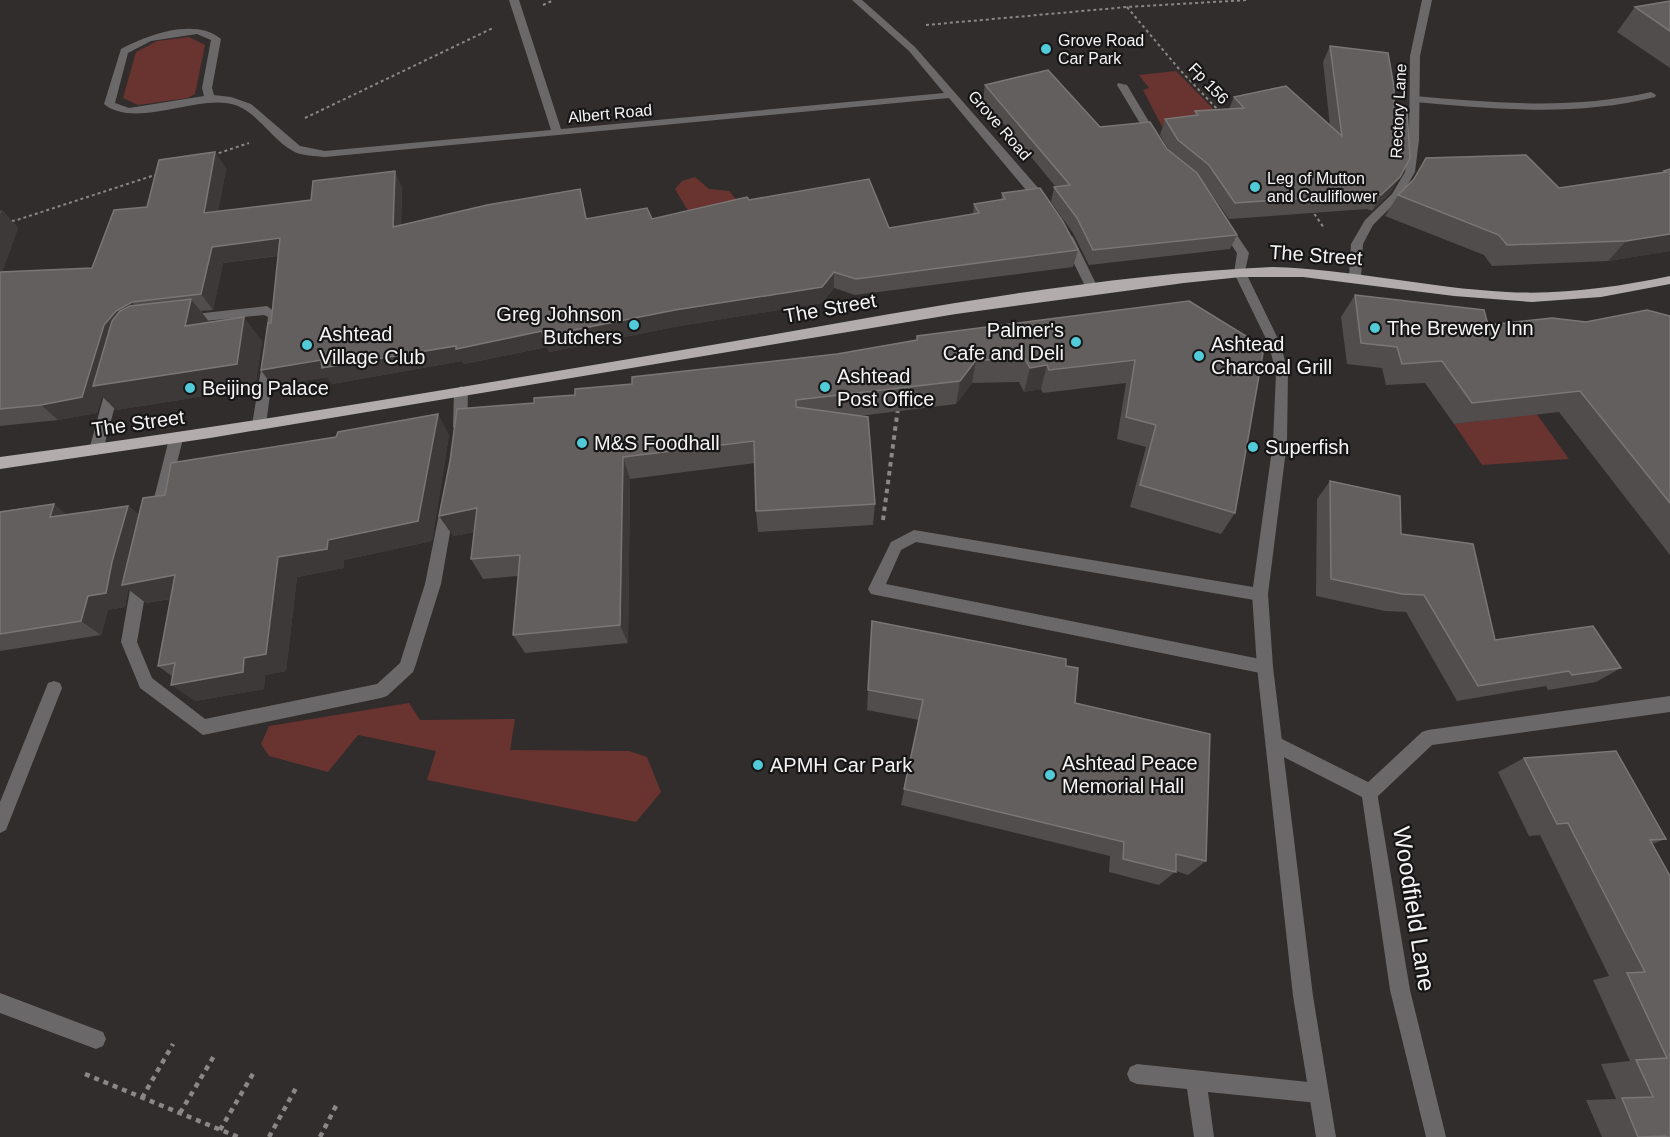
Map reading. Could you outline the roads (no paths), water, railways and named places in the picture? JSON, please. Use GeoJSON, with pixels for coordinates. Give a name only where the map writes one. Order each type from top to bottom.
{"type":"FeatureCollection","features":[{"type":"Feature","properties":{"kind":"highway","name":"The Street"},"geometry":{"type":"LineString","coordinates":[[0,463],[176,439],[884,320],[1094,290],[1240,273],[1316,272],[1487,295],[1538,296],[1626,290],[1670,279]]}},
{"type":"Feature","properties":{"kind":"street"},"geometry":{"type":"LineString","coordinates":[[514,0],[556,133]]}},
{"type":"Feature","properties":{"kind":"street","name":"Grove Road"},"geometry":{"type":"LineString","coordinates":[[857,0],[912,49],[1036,192],[1056,221],[1094,290]]}},
{"type":"Feature","properties":{"kind":"street","name":"Rectory Lane"},"geometry":{"type":"LineString","coordinates":[[1355,277],[1357,243],[1369,223],[1396,196],[1410,172],[1414,140],[1415,56],[1427,0]]}},
{"type":"Feature","properties":{"kind":"street"},"geometry":{"type":"LineString","coordinates":[[198,31],[216,39],[207,88],[210,98],[184,104],[128,111],[109,104],[124,51],[149,38],[198,31]]}},
{"type":"Feature","properties":{"kind":"street"},"geometry":{"type":"LineString","coordinates":[[1122,85],[1161,150]]}},
{"type":"Feature","properties":{"kind":"street","name":"Albert Road"},"geometry":{"type":"LineString","coordinates":[[210,98],[231,100],[247,106],[297,149],[325,154],[952,95]]}},
{"type":"Feature","properties":{"kind":"street"},"geometry":{"type":"LineString","coordinates":[[1415,99],[1516,107],[1566,106],[1636,99],[1651,95]]}},
{"type":"Feature","properties":{"kind":"street"},"geometry":{"type":"LineString","coordinates":[[1216,214],[1243,253],[1240,273],[1275,345],[1282,373],[1280,442],[1260,594],[1265,667],[1303,996],[1326,1137]]}},
{"type":"Feature","properties":{"kind":"street"},"geometry":{"type":"LineString","coordinates":[[168,321],[267,310],[274,316],[260,425]]}},
{"type":"Feature","properties":{"kind":"street"},"geometry":{"type":"LineString","coordinates":[[96,450],[117,373]]}},
{"type":"Feature","properties":{"kind":"street"},"geometry":{"type":"LineString","coordinates":[[457,443],[461,391]]}},
{"type":"Feature","properties":{"kind":"street"},"geometry":{"type":"LineString","coordinates":[[152,534],[176,439]]}},
{"type":"Feature","properties":{"kind":"street"},"geometry":{"type":"LineString","coordinates":[[143,566],[129,642],[146,683],[202,727],[381,691],[407,667],[433,584],[451,486]]}},
{"type":"Feature","properties":{"kind":"street"},"geometry":{"type":"LineString","coordinates":[[1260,594],[914,536],[896,546],[876,589],[1265,667]]}},
{"type":"Feature","properties":{"kind":"street"},"geometry":{"type":"LineString","coordinates":[[0,824],[54,688]]}},
{"type":"Feature","properties":{"kind":"street"},"geometry":{"type":"LineString","coordinates":[[1274,743],[1370,792],[1428,738],[1670,704]]}},
{"type":"Feature","properties":{"kind":"street","name":"Woodfield Lane"},"geometry":{"type":"LineString","coordinates":[[1370,792],[1400,990],[1436,1137]]}},
{"type":"Feature","properties":{"kind":"street"},"geometry":{"type":"LineString","coordinates":[[0,1003],[96,1039]]}},
{"type":"Feature","properties":{"kind":"street"},"geometry":{"type":"LineString","coordinates":[[1137,1074],[1318,1093]]}},
{"type":"Feature","properties":{"kind":"street"},"geometry":{"type":"LineString","coordinates":[[1196,1080],[1204,1137]]}},
{"type":"Feature","properties":{"kind":"place","name":"Grove Road Car Park"},"geometry":{"type":"Point","coordinates":[1046,49]}},
{"type":"Feature","properties":{"kind":"place","name":"Leg of Mutton and Cauliflower"},"geometry":{"type":"Point","coordinates":[1255,187]}},
{"type":"Feature","properties":{"kind":"place","name":"Greg Johnson Butchers"},"geometry":{"type":"Point","coordinates":[634,325]}},
{"type":"Feature","properties":{"kind":"place","name":"The Brewery Inn"},"geometry":{"type":"Point","coordinates":[1375,328]}},
{"type":"Feature","properties":{"kind":"place","name":"Palmer's Cafe and Deli"},"geometry":{"type":"Point","coordinates":[1076,342]}},
{"type":"Feature","properties":{"kind":"place","name":"Ashtead Village Club"},"geometry":{"type":"Point","coordinates":[307,345]}},
{"type":"Feature","properties":{"kind":"place","name":"Ashtead Charcoal Grill"},"geometry":{"type":"Point","coordinates":[1199,356]}},
{"type":"Feature","properties":{"kind":"place","name":"Ashtead Post Office"},"geometry":{"type":"Point","coordinates":[825,387]}},
{"type":"Feature","properties":{"kind":"place","name":"Beijing Palace"},"geometry":{"type":"Point","coordinates":[190,388]}},
{"type":"Feature","properties":{"kind":"place","name":"M&S Foodhall"},"geometry":{"type":"Point","coordinates":[582,443]}},
{"type":"Feature","properties":{"kind":"place","name":"Superfish"},"geometry":{"type":"Point","coordinates":[1253,447]}},
{"type":"Feature","properties":{"kind":"place","name":"APMH Car Park"},"geometry":{"type":"Point","coordinates":[758,765]}},
{"type":"Feature","properties":{"kind":"place","name":"Ashtead Peace Memorial Hall"},"geometry":{"type":"Point","coordinates":[1050,775]}}]}
